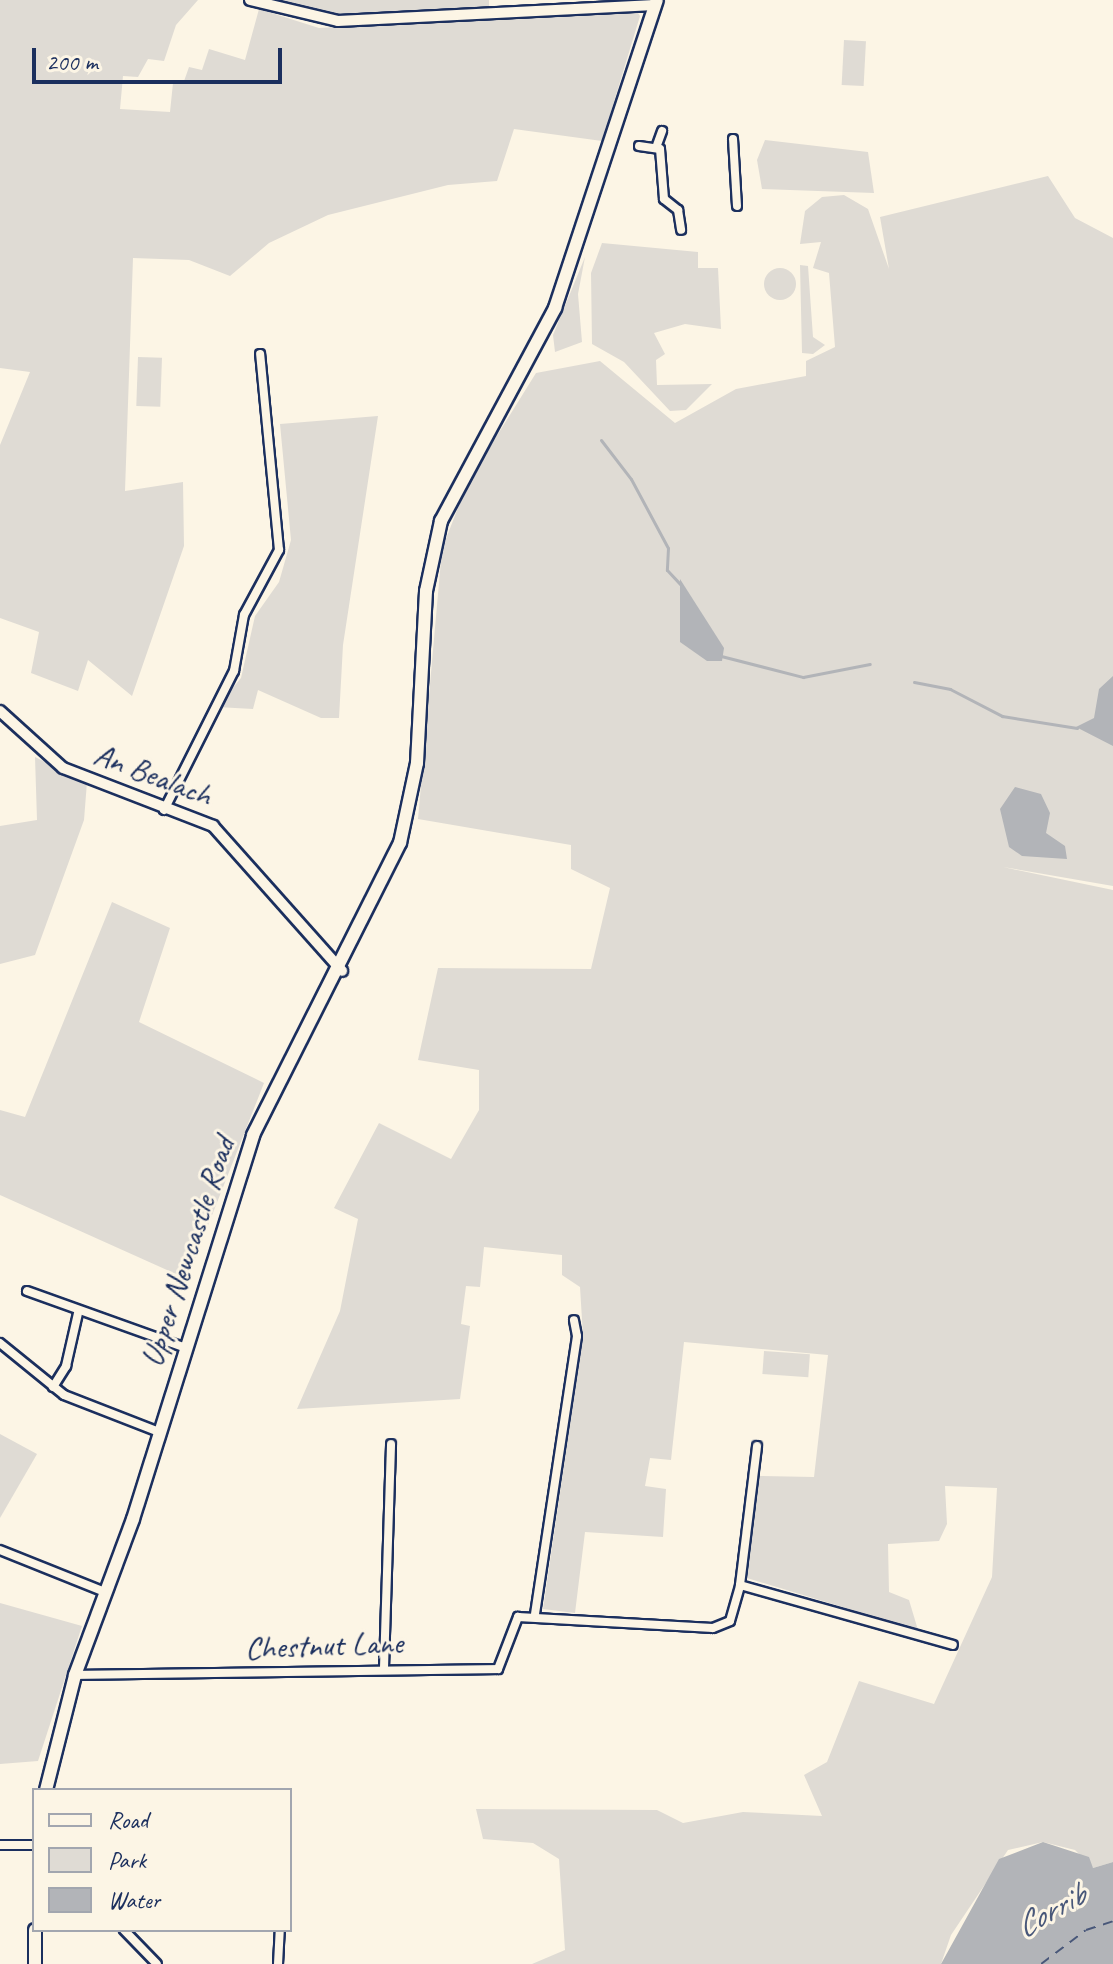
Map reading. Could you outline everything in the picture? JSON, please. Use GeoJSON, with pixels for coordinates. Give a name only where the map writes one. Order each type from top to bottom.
{"type":"FeatureCollection","features":[{"type":"Feature","properties":{"kind":"main road","name":"Upper Newcastle Road"},"geometry":{"type":"LineString","coordinates":[[47,1788],[75,1675],[159,1432],[183,1347],[265,1105],[342,971],[398,850],[418,748],[436,535],[459,481],[545,333],[656,3]]}},
{"type":"Feature","properties":{"kind":"main road"},"geometry":{"type":"LineString","coordinates":[[35,1932],[35,1964]]}},
{"type":"Feature","properties":{"kind":"street"},"geometry":{"type":"LineString","coordinates":[[250,0],[338,21],[656,3]]}},
{"type":"Feature","properties":{"kind":"street"},"geometry":{"type":"LineString","coordinates":[[662,131],[657,145],[664,199],[678,210],[681,230]]}},
{"type":"Feature","properties":{"kind":"street"},"geometry":{"type":"LineString","coordinates":[[733,139],[737,206]]}},
{"type":"Feature","properties":{"kind":"street"},"geometry":{"type":"LineString","coordinates":[[639,146],[657,145]]}},
{"type":"Feature","properties":{"kind":"street"},"geometry":{"type":"LineString","coordinates":[[164,810],[234,671],[244,615],[279,550],[260,354]]}},
{"type":"Feature","properties":{"kind":"street","name":"An Bealach"},"geometry":{"type":"LineString","coordinates":[[0,711],[52,761],[221,832],[342,971]]}},
{"type":"Feature","properties":{"kind":"street"},"geometry":{"type":"LineString","coordinates":[[27,1291],[78,1313],[183,1347]]}},
{"type":"Feature","properties":{"kind":"street"},"geometry":{"type":"LineString","coordinates":[[53,1387],[78,1313]]}},
{"type":"Feature","properties":{"kind":"street"},"geometry":{"type":"LineString","coordinates":[[574,1320],[577,1336],[535,1614],[713,1628],[730,1621],[740,1585],[757,1446]]}},
{"type":"Feature","properties":{"kind":"street"},"geometry":{"type":"LineString","coordinates":[[0,1343],[53,1387],[159,1432]]}},
{"type":"Feature","properties":{"kind":"street"},"geometry":{"type":"LineString","coordinates":[[384,1668],[391,1444]]}},
{"type":"Feature","properties":{"kind":"street"},"geometry":{"type":"LineString","coordinates":[[0,1550],[105,1592]]}},
{"type":"Feature","properties":{"kind":"street"},"geometry":{"type":"LineString","coordinates":[[740,1585],[953,1645]]}},
{"type":"Feature","properties":{"kind":"street","name":"Chestnut Lane"},"geometry":{"type":"LineString","coordinates":[[75,1675],[384,1668],[498,1669],[513,1622],[535,1614]]}},
{"type":"Feature","properties":{"kind":"street"},"geometry":{"type":"LineString","coordinates":[[0,1845],[32,1845]]}},
{"type":"Feature","properties":{"kind":"street"},"geometry":{"type":"LineString","coordinates":[[126,1932],[157,1964]]}},
{"type":"Feature","properties":{"kind":"street"},"geometry":{"type":"LineString","coordinates":[[278,1964],[280,1932]]}},
{"type":"Feature","properties":{"kind":"green space"},"geometry":{"type":"Polygon","coordinates":[[[0,0],[198,0],[176,25],[164,61],[148,59],[138,77],[123,76],[120,109],[170,112],[173,83],[183,84],[189,67],[202,70],[209,49],[245,60],[259,9],[319,28],[636,10],[640,16],[602,141],[514,129],[497,181],[448,185],[328,215],[269,243],[230,276],[189,260],[133,258],[125,491],[183,482],[184,546],[132,696],[88,660],[78,691],[31,673],[39,632],[0,618],[0,445],[30,372],[0,368],[0,0]]]}},
{"type":"Feature","properties":{"kind":"green space"},"geometry":{"type":"Polygon","coordinates":[[[269,0],[489,0],[489,7],[343,15],[269,0]]]}},
{"type":"Feature","properties":{"kind":"green space"},"geometry":{"type":"Polygon","coordinates":[[[844,40],[866,41],[864,86],[842,85],[844,40]]]}},
{"type":"Feature","properties":{"kind":"green space"},"geometry":{"type":"Polygon","coordinates":[[[765,140],[868,152],[874,193],[762,189],[757,160],[765,140]]]}},
{"type":"Feature","properties":{"kind":"green space"},"geometry":{"type":"Polygon","coordinates":[[[1048,176],[1075,218],[1113,238],[1113,886],[1003,867],[1113,890],[1113,1862],[1093,1868],[1075,1850],[1043,1842],[1008,1850],[951,1935],[941,1964],[532,1964],[565,1950],[559,1859],[533,1843],[483,1839],[476,1809],[657,1810],[683,1823],[743,1812],[822,1816],[804,1775],[827,1762],[859,1681],[934,1704],[992,1577],[997,1488],[945,1486],[947,1524],[939,1541],[888,1544],[889,1592],[909,1600],[918,1630],[747,1578],[757,1476],[814,1477],[828,1355],[684,1342],[671,1460],[650,1458],[645,1486],[666,1489],[663,1537],[585,1532],[575,1613],[543,1609],[583,1336],[580,1287],[562,1275],[562,1255],[484,1247],[480,1287],[466,1286],[461,1324],[470,1326],[460,1399],[297,1409],[340,1311],[358,1219],[334,1208],[379,1123],[451,1159],[479,1110],[479,1070],[418,1060],[438,968],[591,969],[610,888],[571,869],[571,845],[418,819],[442,549],[468,482],[536,373],[600,361],[675,423],[736,389],[806,376],[806,361],[835,347],[829,273],[813,268],[821,242],[800,244],[805,211],[822,197],[844,195],[868,209],[889,269],[880,217],[1048,176]]]}},
{"type":"Feature","properties":{"kind":"green space"},"geometry":{"type":"Polygon","coordinates":[[[602,243],[698,252],[698,268],[718,268],[721,329],[685,324],[654,333],[665,354],[656,360],[657,385],[712,384],[686,410],[670,411],[624,362],[592,344],[591,273],[602,243]]]}},
{"type":"Feature","properties":{"kind":"green space"},"geometry":{"type":"Polygon","coordinates":[[[585,257],[578,294],[582,342],[555,352],[553,335],[585,257]]]}},
{"type":"Feature","properties":{"kind":"green space"},"geometry":{"type":"Polygon","coordinates":[[[800,265],[808,266],[813,337],[825,345],[813,354],[802,353],[800,265]]]}},
{"type":"Feature","properties":{"kind":"green space"},"geometry":{"type":"Polygon","coordinates":[[[780,268],[791,273],[796,284],[791,295],[780,300],[769,295],[764,284],[769,273],[780,268]]]}},
{"type":"Feature","properties":{"kind":"green space"},"geometry":{"type":"Polygon","coordinates":[[[138,357],[162,358],[160,407],[136,406],[138,357]]]}},
{"type":"Feature","properties":{"kind":"green space"},"geometry":{"type":"Polygon","coordinates":[[[378,416],[343,645],[339,718],[321,718],[258,690],[253,709],[217,707],[241,678],[255,616],[279,582],[291,540],[280,424],[378,416]]]}},
{"type":"Feature","properties":{"kind":"green space"},"geometry":{"type":"Polygon","coordinates":[[[35,757],[87,782],[84,820],[35,955],[0,964],[0,826],[37,820],[35,757]]]}},
{"type":"Feature","properties":{"kind":"green space"},"geometry":{"type":"Polygon","coordinates":[[[112,902],[170,928],[139,1022],[264,1083],[187,1279],[0,1195],[0,1110],[25,1117],[112,902]]]}},
{"type":"Feature","properties":{"kind":"green space"},"geometry":{"type":"Polygon","coordinates":[[[764,1351],[810,1354],[808,1377],[762,1374],[764,1351]]]}},
{"type":"Feature","properties":{"kind":"green space"},"geometry":{"type":"Polygon","coordinates":[[[0,1434],[37,1454],[0,1518],[0,1434]]]}},
{"type":"Feature","properties":{"kind":"green space"},"geometry":{"type":"Polygon","coordinates":[[[0,1603],[82,1626],[38,1761],[0,1764],[0,1603]]]}},
{"type":"Feature","properties":{"kind":"water"},"geometry":{"type":"Polygon","coordinates":[[[680,579],[724,648],[722,661],[707,661],[680,642],[680,579]]]}},
{"type":"Feature","properties":{"kind":"water"},"geometry":{"type":"Polygon","coordinates":[[[1113,676],[1113,746],[1076,727],[1094,718],[1099,689],[1113,676]]]}},
{"type":"Feature","properties":{"kind":"water"},"geometry":{"type":"Polygon","coordinates":[[[1015,787],[1041,794],[1050,813],[1046,833],[1065,846],[1067,859],[1022,856],[1009,847],[1000,809],[1015,787]]]}},
{"type":"Feature","properties":{"kind":"water","name":"Corrib"},"geometry":{"type":"Polygon","coordinates":[[[1043,1842],[1089,1857],[1093,1868],[1113,1862],[1113,1964],[941,1964],[999,1859],[1043,1842]]]}},
{"type":"Feature","properties":{"kind":"waterway"},"geometry":{"type":"LineString","coordinates":[[601,440],[631,479],[668,548],[667,570],[680,584]]}},
{"type":"Feature","properties":{"kind":"waterway"},"geometry":{"type":"LineString","coordinates":[[721,656],[803,677],[870,664]]}},
{"type":"Feature","properties":{"kind":"waterway"},"geometry":{"type":"LineString","coordinates":[[914,682],[950,689],[1002,716],[1077,728]]}},
{"type":"Feature","properties":{"kind":"ferry route"},"geometry":{"type":"LineString","coordinates":[[1041,1964],[1086,1930],[1113,1921]]}}]}
